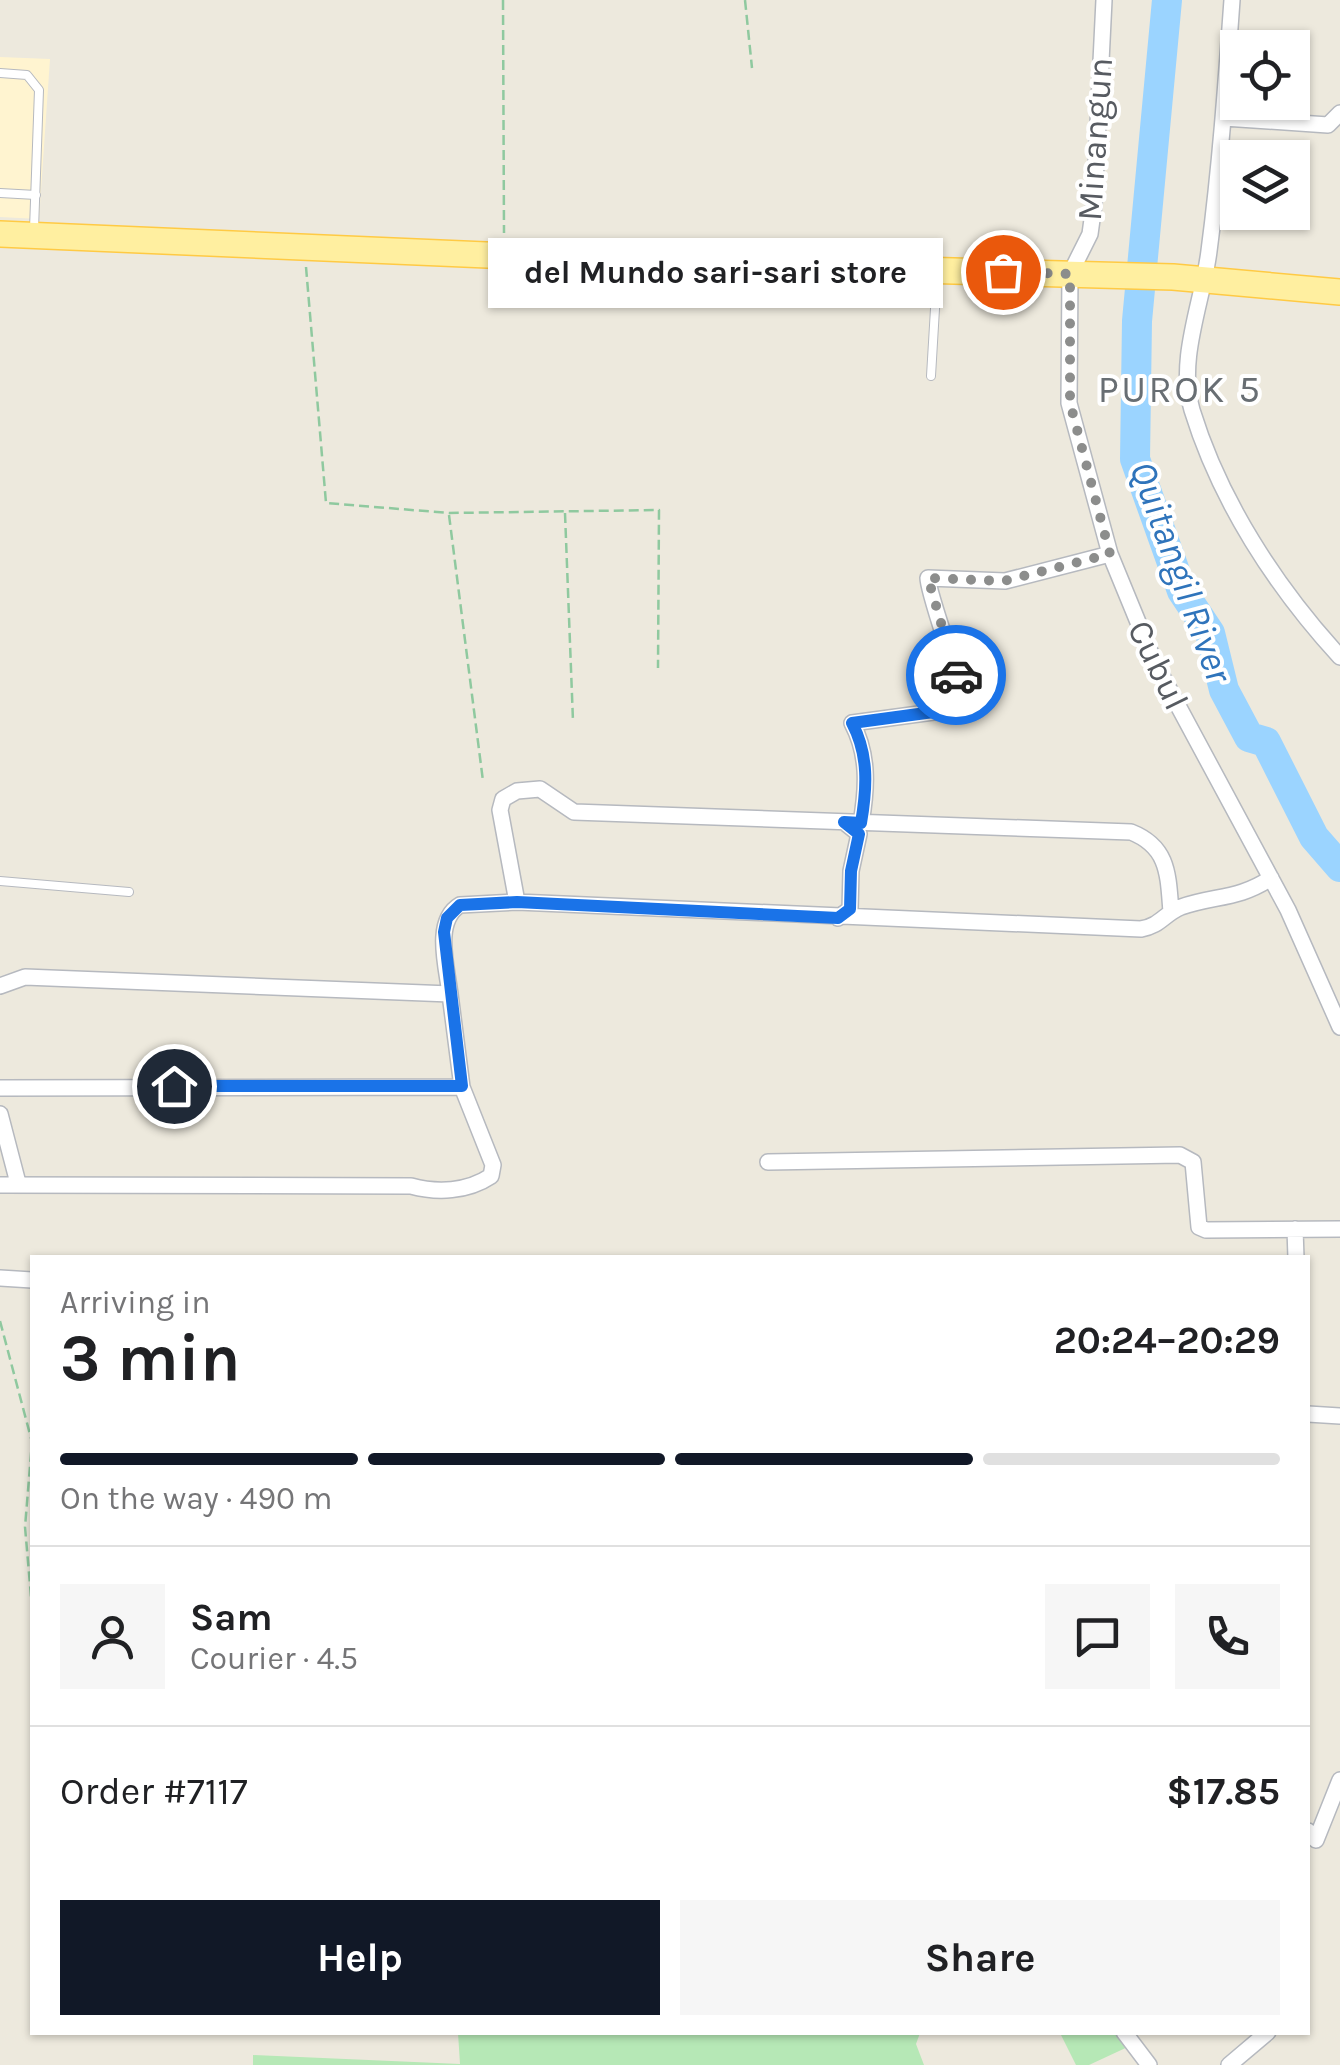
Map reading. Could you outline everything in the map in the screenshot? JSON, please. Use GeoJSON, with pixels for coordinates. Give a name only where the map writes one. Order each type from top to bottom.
{"type":"FeatureCollection","features":[{"type":"Feature","properties":{"kind":"main road"},"geometry":{"type":"LineString","coordinates":[[0,234],[1173,277],[1340,292]]}},
{"type":"Feature","properties":{"kind":"street","name":"Minangun"},"geometry":{"type":"LineString","coordinates":[[1079,274],[1094,205],[1104,0]]}},
{"type":"Feature","properties":{"kind":"street"},"geometry":{"type":"LineString","coordinates":[[1230,30],[1232,0]]}},
{"type":"Feature","properties":{"kind":"street"},"geometry":{"type":"LineString","coordinates":[[1254,120],[1328,125],[1340,114]]}},
{"type":"Feature","properties":{"kind":"street"},"geometry":{"type":"LineString","coordinates":[[1224,120],[1206,279],[1190,356],[1192,409],[1226,499],[1263,557],[1340,657]]}},
{"type":"Feature","properties":{"kind":"street","name":"Cubul"},"geometry":{"type":"LineString","coordinates":[[1079,274],[1070,403],[1110,554],[1154,661],[1271,878],[1340,1027]]}},
{"type":"Feature","properties":{"kind":"street"},"geometry":{"type":"LineString","coordinates":[[861,823],[867,787],[862,742],[852,723],[963,708],[966,698],[945,628],[926,586],[928,578],[1004,581],[1110,554]]}},
{"type":"Feature","properties":{"kind":"street"},"geometry":{"type":"LineString","coordinates":[[517,902],[499,820],[503,799],[517,791],[540,789],[574,812],[1131,832],[1149,839],[1161,851],[1168,872],[1171,912]]}},
{"type":"Feature","properties":{"kind":"street"},"geometry":{"type":"LineString","coordinates":[[838,918],[850,909],[851,871],[859,834],[844,822]]}},
{"type":"Feature","properties":{"kind":"street"},"geometry":{"type":"LineString","coordinates":[[0,1184],[411,1186],[440,1194],[483,1181],[490,1176],[493,1165],[462,1086],[444,932],[452,910],[460,905],[517,902],[1124,929],[1158,926],[1171,912],[1234,898],[1271,878]]}},
{"type":"Feature","properties":{"kind":"street"},"geometry":{"type":"LineString","coordinates":[[0,986],[25,976],[450,994]]}},
{"type":"Feature","properties":{"kind":"street"},"geometry":{"type":"LineString","coordinates":[[0,1088],[462,1086]]}},
{"type":"Feature","properties":{"kind":"street"},"geometry":{"type":"LineString","coordinates":[[0,1114],[18,1182]]}},
{"type":"Feature","properties":{"kind":"street"},"geometry":{"type":"LineString","coordinates":[[768,1162],[1180,1155],[1192,1162],[1199,1227],[1215,1232],[1340,1229]]}},
{"type":"Feature","properties":{"kind":"street"},"geometry":{"type":"LineString","coordinates":[[1295,1229],[1296,1255]]}},
{"type":"Feature","properties":{"kind":"street"},"geometry":{"type":"LineString","coordinates":[[0,1278],[30,1280]]}},
{"type":"Feature","properties":{"kind":"street"},"geometry":{"type":"LineString","coordinates":[[1310,1414],[1340,1416]]}},
{"type":"Feature","properties":{"kind":"street"},"geometry":{"type":"LineString","coordinates":[[1310,1834],[1316,1840],[1340,1780]]}},
{"type":"Feature","properties":{"kind":"street"},"geometry":{"type":"LineString","coordinates":[[1126,2035],[1149,2065]]}},
{"type":"Feature","properties":{"kind":"street"},"geometry":{"type":"LineString","coordinates":[[1229,2065],[1264,2035]]}},
{"type":"Feature","properties":{"kind":"lane"},"geometry":{"type":"LineString","coordinates":[[0,73],[27,75],[39,90],[34,235]]}},
{"type":"Feature","properties":{"kind":"lane"},"geometry":{"type":"LineString","coordinates":[[0,194],[36,195]]}},
{"type":"Feature","properties":{"kind":"lane"},"geometry":{"type":"LineString","coordinates":[[932,376],[937,270]]}},
{"type":"Feature","properties":{"kind":"lane"},"geometry":{"type":"LineString","coordinates":[[0,881],[129,892]]}},
{"type":"Feature","properties":{"kind":"path"},"geometry":{"type":"LineString","coordinates":[[503,0],[505,254]]}},
{"type":"Feature","properties":{"kind":"path"},"geometry":{"type":"LineString","coordinates":[[746,0],[752,68]]}},
{"type":"Feature","properties":{"kind":"path"},"geometry":{"type":"LineString","coordinates":[[304,246],[326,503],[449,513],[660,510],[658,668]]}},
{"type":"Feature","properties":{"kind":"path"},"geometry":{"type":"LineString","coordinates":[[565,512],[574,721]]}},
{"type":"Feature","properties":{"kind":"path"},"geometry":{"type":"LineString","coordinates":[[449,513],[484,781]]}},
{"type":"Feature","properties":{"kind":"path"},"geometry":{"type":"LineString","coordinates":[[0,1320],[30,1434]]}},
{"type":"Feature","properties":{"kind":"path"},"geometry":{"type":"LineString","coordinates":[[30,1475],[26,1541],[30,1586]]}},
{"type":"Feature","properties":{"kind":"shaded area"},"geometry":{"type":"Polygon","coordinates":[[[0,57],[50,59],[39,219],[0,217],[0,57]]]}},
{"type":"Feature","properties":{"kind":"green space"},"geometry":{"type":"Polygon","coordinates":[[[458,2035],[919,2035],[916,2044],[924,2065],[253,2065],[253,2055],[460,2064],[458,2035]]]}},
{"type":"Feature","properties":{"kind":"green space"},"geometry":{"type":"Polygon","coordinates":[[[1061,2035],[1124,2035],[1132,2045],[1089,2065],[1076,2065],[1061,2035]]]}},
{"type":"Feature","properties":{"kind":"waterway","name":"Quitangil River"},"geometry":{"type":"LineString","coordinates":[[1167,0],[1137,321],[1135,459],[1182,591],[1210,633],[1224,690],[1249,737],[1266,742],[1314,837],[1340,867]]}},
{"type":"Feature","properties":{"kind":"way so far"},"geometry":{"type":"LineString","coordinates":[[956,675],[945,628],[926,586],[928,578],[1004,581],[1068,568],[1110,554],[1070,403],[1070,274],[1003,272]]}},
{"type":"Feature","properties":{"kind":"place","name":"del Mundo sari-sari store"},"geometry":{"type":"Point","coordinates":[1003,272]}},
{"type":"Feature","properties":{"kind":"district","name":"PUROK 5"},"geometry":{"type":"Point","coordinates":[1180,389]}},
{"type":"Feature","properties":{"kind":"route"},"geometry":{"type":"LineString","coordinates":[[174,1086],[462,1086],[444,932],[447,918],[460,905],[517,902],[838,918],[850,909],[851,871],[859,834],[844,822],[861,823],[867,787],[862,742],[852,723],[963,708],[966,698],[956,675]]}}]}
